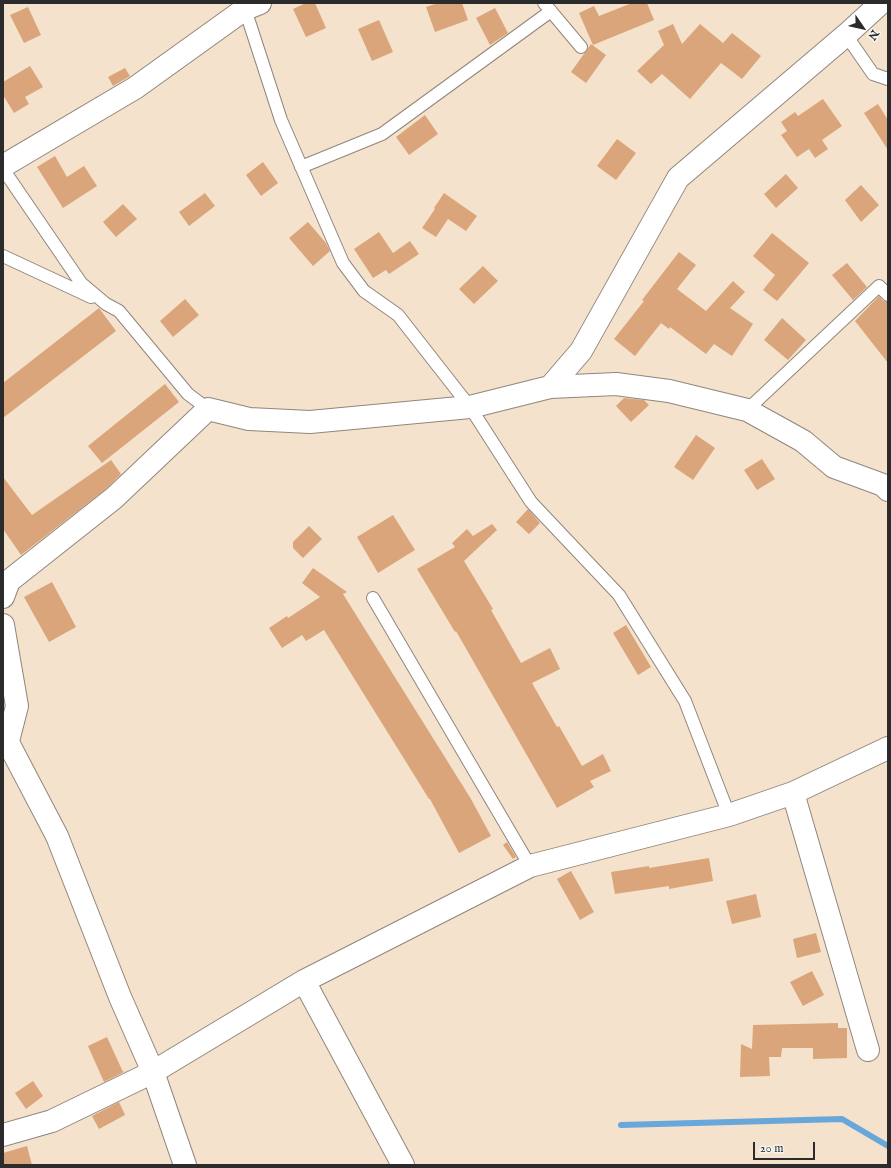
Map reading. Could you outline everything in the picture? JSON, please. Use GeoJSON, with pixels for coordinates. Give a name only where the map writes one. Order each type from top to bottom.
{"type":"FeatureCollection","features":[{"type":"Feature","properties":{"kind":"street"},"geometry":{"type":"LineString","coordinates":[[550,387],[581,351],[678,178],[846,35],[881,3]]}},
{"type":"Feature","properties":{"kind":"street"},"geometry":{"type":"LineString","coordinates":[[3,166],[135,88],[248,5]]}},
{"type":"Feature","properties":{"kind":"street"},"geometry":{"type":"LineString","coordinates":[[5,585],[114,498],[208,409],[249,419],[310,422],[470,407],[550,387],[616,384],[669,391],[747,410],[803,441],[834,466],[883,485],[888,490]]}},
{"type":"Feature","properties":{"kind":"street"},"geometry":{"type":"LineString","coordinates":[[3,625],[17,706],[5,737],[57,836],[120,997],[153,1072],[185,1165]]}},
{"type":"Feature","properties":{"kind":"street"},"geometry":{"type":"LineString","coordinates":[[3,1135],[52,1121],[153,1072],[304,981],[530,866],[729,815],[793,793],[888,748]]}},
{"type":"Feature","properties":{"kind":"street"},"geometry":{"type":"LineString","coordinates":[[793,793],[868,1050]]}},
{"type":"Feature","properties":{"kind":"street"},"geometry":{"type":"LineString","coordinates":[[304,981],[403,1165]]}},
{"type":"Feature","properties":{"kind":"lane"},"geometry":{"type":"LineString","coordinates":[[248,5],[281,120],[343,263],[364,291],[398,315],[470,407],[531,502],[619,595],[685,700],[729,815]]}},
{"type":"Feature","properties":{"kind":"lane"},"geometry":{"type":"LineString","coordinates":[[301,167],[382,134],[547,7],[581,47]]}},
{"type":"Feature","properties":{"kind":"lane"},"geometry":{"type":"LineString","coordinates":[[846,35],[873,74],[888,79]]}},
{"type":"Feature","properties":{"kind":"lane"},"geometry":{"type":"LineString","coordinates":[[3,169],[81,283],[106,304]]}},
{"type":"Feature","properties":{"kind":"lane"},"geometry":{"type":"LineString","coordinates":[[3,256],[119,311],[188,394],[208,409]]}},
{"type":"Feature","properties":{"kind":"lane"},"geometry":{"type":"LineString","coordinates":[[747,410],[880,286],[888,295]]}},
{"type":"Feature","properties":{"kind":"lane"},"geometry":{"type":"LineString","coordinates":[[373,598],[530,866]]}},
{"type":"Feature","properties":{"kind":"building"},"geometry":{"type":"Polygon","coordinates":[[[306,3],[315,3],[326,28],[306,37],[293,9],[306,3]]]}},
{"type":"Feature","properties":{"kind":"building"},"geometry":{"type":"Polygon","coordinates":[[[438,3],[462,3],[468,20],[435,32],[426,7],[438,3]]]}},
{"type":"Feature","properties":{"kind":"building"},"geometry":{"type":"Polygon","coordinates":[[[632,3],[647,3],[654,20],[593,45],[579,13],[594,6],[599,16],[632,3]]]}},
{"type":"Feature","properties":{"kind":"building"},"geometry":{"type":"Polygon","coordinates":[[[28,7],[41,35],[24,43],[10,15],[28,7]]]}},
{"type":"Feature","properties":{"kind":"building"},"geometry":{"type":"Polygon","coordinates":[[[495,8],[508,33],[490,45],[476,18],[495,8]]]}},
{"type":"Feature","properties":{"kind":"building"},"geometry":{"type":"Polygon","coordinates":[[[379,20],[393,52],[372,61],[358,29],[379,20]]]}},
{"type":"Feature","properties":{"kind":"building"},"geometry":{"type":"Polygon","coordinates":[[[673,24],[682,44],[700,24],[723,43],[732,33],[761,56],[742,79],[721,63],[690,99],[662,74],[651,84],[637,71],[664,45],[658,31],[673,24]]]}},
{"type":"Feature","properties":{"kind":"building"},"geometry":{"type":"Polygon","coordinates":[[[591,44],[606,55],[586,83],[571,72],[591,44]]]}},
{"type":"Feature","properties":{"kind":"building"},"geometry":{"type":"Polygon","coordinates":[[[30,66],[43,87],[25,97],[29,104],[14,113],[3,95],[3,82],[30,66]]]}},
{"type":"Feature","properties":{"kind":"building"},"geometry":{"type":"Polygon","coordinates":[[[125,68],[130,76],[113,86],[108,77],[125,68]]]}},
{"type":"Feature","properties":{"kind":"building"},"geometry":{"type":"Polygon","coordinates":[[[823,99],[842,126],[822,140],[828,149],[815,158],[809,149],[797,157],[781,135],[787,131],[781,122],[795,112],[798,116],[823,99]]]}},
{"type":"Feature","properties":{"kind":"building"},"geometry":{"type":"Polygon","coordinates":[[[878,104],[888,120],[888,150],[864,113],[878,104]]]}},
{"type":"Feature","properties":{"kind":"building"},"geometry":{"type":"Polygon","coordinates":[[[425,115],[438,134],[409,155],[396,137],[425,115]]]}},
{"type":"Feature","properties":{"kind":"building"},"geometry":{"type":"Polygon","coordinates":[[[617,139],[636,153],[616,180],[597,166],[617,139]]]}},
{"type":"Feature","properties":{"kind":"building"},"geometry":{"type":"Polygon","coordinates":[[[55,156],[67,177],[84,166],[97,186],[63,208],[37,167],[55,156]]]}},
{"type":"Feature","properties":{"kind":"building"},"geometry":{"type":"Polygon","coordinates":[[[263,162],[278,183],[261,196],[246,175],[263,162]]]}},
{"type":"Feature","properties":{"kind":"building"},"geometry":{"type":"Polygon","coordinates":[[[786,174],[798,188],[776,208],[764,194],[786,174]]]}},
{"type":"Feature","properties":{"kind":"building"},"geometry":{"type":"Polygon","coordinates":[[[861,185],[879,205],[861,222],[845,200],[861,185]]]}},
{"type":"Feature","properties":{"kind":"building"},"geometry":{"type":"Polygon","coordinates":[[[205,193],[215,206],[189,226],[179,212],[205,193]]]}},
{"type":"Feature","properties":{"kind":"building"},"geometry":{"type":"Polygon","coordinates":[[[444,193],[477,216],[466,231],[448,219],[436,237],[422,228],[444,193]]]}},
{"type":"Feature","properties":{"kind":"building"},"geometry":{"type":"Polygon","coordinates":[[[123,204],[137,219],[116,237],[103,222],[123,204]]]}},
{"type":"Feature","properties":{"kind":"building"},"geometry":{"type":"Polygon","coordinates":[[[308,222],[326,243],[330,251],[313,266],[289,238],[308,222]]]}},
{"type":"Feature","properties":{"kind":"building"},"geometry":{"type":"Polygon","coordinates":[[[379,232],[393,253],[410,241],[419,254],[389,274],[386,270],[373,278],[354,249],[379,232]]]}},
{"type":"Feature","properties":{"kind":"building"},"geometry":{"type":"Polygon","coordinates":[[[772,233],[809,263],[777,301],[763,290],[775,275],[753,256],[772,233]]]}},
{"type":"Feature","properties":{"kind":"building"},"geometry":{"type":"Polygon","coordinates":[[[679,252],[696,265],[677,289],[706,311],[733,281],[745,292],[730,308],[753,324],[732,356],[714,344],[706,354],[670,327],[669,329],[661,323],[635,356],[614,339],[644,301],[642,300],[679,252]]]}},
{"type":"Feature","properties":{"kind":"building"},"geometry":{"type":"Polygon","coordinates":[[[847,263],[867,287],[853,300],[832,275],[847,263]]]}},
{"type":"Feature","properties":{"kind":"building"},"geometry":{"type":"Polygon","coordinates":[[[483,266],[498,281],[474,304],[459,289],[483,266]]]}},
{"type":"Feature","properties":{"kind":"building"},"geometry":{"type":"Polygon","coordinates":[[[879,296],[883,301],[888,302],[888,363],[855,321],[879,296]]]}},
{"type":"Feature","properties":{"kind":"building"},"geometry":{"type":"Polygon","coordinates":[[[185,299],[199,315],[173,337],[160,321],[185,299]]]}},
{"type":"Feature","properties":{"kind":"building"},"geometry":{"type":"Polygon","coordinates":[[[99,308],[116,331],[3,418],[3,383],[99,308]]]}},
{"type":"Feature","properties":{"kind":"building"},"geometry":{"type":"Polygon","coordinates":[[[782,318],[806,340],[788,360],[764,340],[782,318]]]}},
{"type":"Feature","properties":{"kind":"building"},"geometry":{"type":"Polygon","coordinates":[[[165,384],[179,402],[102,463],[88,446],[165,384]]]}},
{"type":"Feature","properties":{"kind":"building"},"geometry":{"type":"Polygon","coordinates":[[[624,398],[644,400],[649,405],[631,422],[616,406],[624,398]]]}},
{"type":"Feature","properties":{"kind":"building"},"geometry":{"type":"Polygon","coordinates":[[[696,435],[715,448],[693,480],[674,467],[696,435]]]}},
{"type":"Feature","properties":{"kind":"building"},"geometry":{"type":"Polygon","coordinates":[[[762,459],[775,479],[757,490],[744,470],[762,459]]]}},
{"type":"Feature","properties":{"kind":"building"},"geometry":{"type":"Polygon","coordinates":[[[111,460],[121,474],[106,489],[21,555],[3,529],[3,477],[32,515],[111,460]]]}},
{"type":"Feature","properties":{"kind":"building"},"geometry":{"type":"Polygon","coordinates":[[[528,509],[540,523],[529,534],[516,522],[528,509]]]}},
{"type":"Feature","properties":{"kind":"building"},"geometry":{"type":"Polygon","coordinates":[[[393,515],[415,550],[378,573],[357,537],[393,515]]]}},
{"type":"Feature","properties":{"kind":"building"},"geometry":{"type":"Polygon","coordinates":[[[492,524],[497,530],[464,561],[493,609],[491,610],[521,663],[550,648],[560,669],[532,683],[557,727],[559,726],[582,766],[603,754],[611,771],[590,781],[594,787],[557,808],[456,631],[455,632],[417,569],[455,547],[452,543],[467,529],[473,536],[492,524]]]}},
{"type":"Feature","properties":{"kind":"building"},"geometry":{"type":"Polygon","coordinates":[[[309,526],[322,539],[303,558],[293,548],[293,542],[309,526]]]}},
{"type":"Feature","properties":{"kind":"building"},"geometry":{"type":"Polygon","coordinates":[[[313,568],[347,592],[343,594],[471,799],[491,836],[459,853],[430,799],[324,630],[306,641],[302,635],[282,648],[269,628],[287,616],[288,618],[320,597],[302,583],[313,568]]]}},
{"type":"Feature","properties":{"kind":"building"},"geometry":{"type":"Polygon","coordinates":[[[52,582],[76,627],[49,642],[24,597],[52,582]]]}},
{"type":"Feature","properties":{"kind":"building"},"geometry":{"type":"Polygon","coordinates":[[[626,625],[651,667],[638,675],[613,633],[626,625]]]}},
{"type":"Feature","properties":{"kind":"building"},"geometry":{"type":"Polygon","coordinates":[[[507,842],[516,857],[513,859],[503,845],[507,842]]]}},
{"type":"Feature","properties":{"kind":"building"},"geometry":{"type":"Polygon","coordinates":[[[709,858],[713,881],[669,889],[669,886],[615,894],[611,872],[649,866],[649,868],[709,858]]]}},
{"type":"Feature","properties":{"kind":"building"},"geometry":{"type":"Polygon","coordinates":[[[571,871],[594,912],[580,920],[557,879],[571,871]]]}},
{"type":"Feature","properties":{"kind":"building"},"geometry":{"type":"Polygon","coordinates":[[[756,894],[761,917],[732,924],[726,901],[756,894]]]}},
{"type":"Feature","properties":{"kind":"building"},"geometry":{"type":"Polygon","coordinates":[[[816,933],[821,952],[797,958],[793,939],[816,933]]]}},
{"type":"Feature","properties":{"kind":"building"},"geometry":{"type":"Polygon","coordinates":[[[812,971],[824,995],[803,1006],[790,982],[812,971]]]}},
{"type":"Feature","properties":{"kind":"building"},"geometry":{"type":"Polygon","coordinates":[[[838,1023],[838,1028],[847,1028],[847,1058],[813,1059],[813,1048],[782,1048],[781,1057],[769,1057],[770,1076],[740,1077],[741,1044],[752,1049],[753,1025],[838,1023]]]}},
{"type":"Feature","properties":{"kind":"building"},"geometry":{"type":"Polygon","coordinates":[[[107,1037],[123,1072],[128,1070],[104,1082],[88,1046],[107,1037]]]}},
{"type":"Feature","properties":{"kind":"building"},"geometry":{"type":"Polygon","coordinates":[[[33,1081],[43,1096],[26,1109],[15,1093],[33,1081]]]}},
{"type":"Feature","properties":{"kind":"building"},"geometry":{"type":"Polygon","coordinates":[[[119,1102],[125,1115],[99,1129],[92,1116],[119,1102]]]}},
{"type":"Feature","properties":{"kind":"building"},"geometry":{"type":"Polygon","coordinates":[[[27,1146],[32,1165],[3,1165],[3,1153],[27,1146]]]}},
{"type":"Feature","properties":{"kind":"waterway"},"geometry":{"type":"LineString","coordinates":[[621,1125],[842,1119],[888,1146]]}}]}
